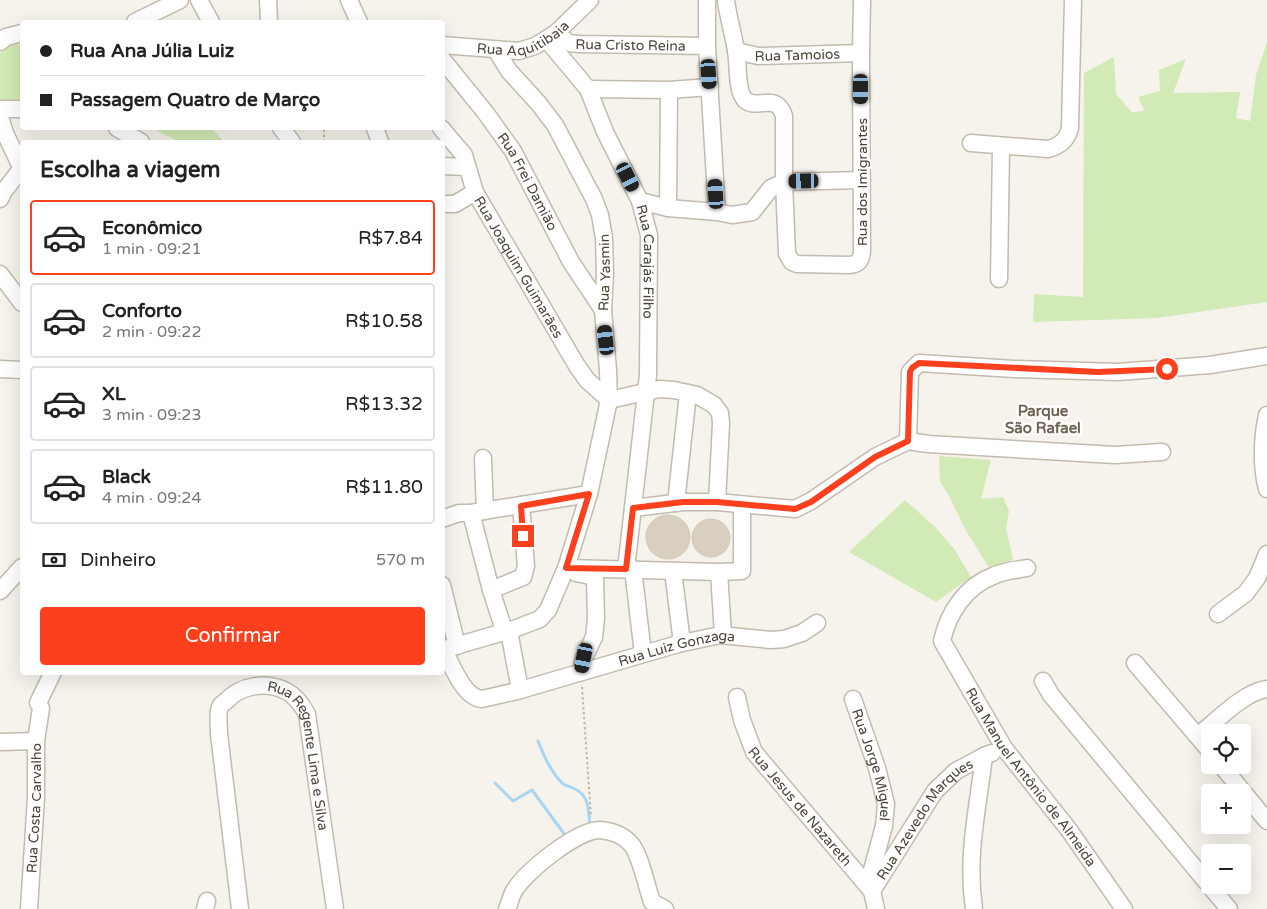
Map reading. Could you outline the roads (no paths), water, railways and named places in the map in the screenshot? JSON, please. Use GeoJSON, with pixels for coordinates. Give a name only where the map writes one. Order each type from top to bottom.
{"type":"FeatureCollection","features":[{"type":"Feature","properties":{"kind":"street"},"geometry":{"type":"LineString","coordinates":[[139,20],[180,0]]}},
{"type":"Feature","properties":{"kind":"street"},"geometry":{"type":"LineString","coordinates":[[199,0],[210,20]]}},
{"type":"Feature","properties":{"kind":"street"},"geometry":{"type":"LineString","coordinates":[[268,0],[269,20]]}},
{"type":"Feature","properties":{"kind":"street"},"geometry":{"type":"LineString","coordinates":[[349,0],[357,20]]}},
{"type":"Feature","properties":{"kind":"street","name":"Rua Aquitibaia"},"geometry":{"type":"LineString","coordinates":[[445,45],[519,51],[535,46],[551,37],[590,0]]}},
{"type":"Feature","properties":{"kind":"street"},"geometry":{"type":"LineString","coordinates":[[707,0],[707,46],[717,212]]}},
{"type":"Feature","properties":{"kind":"street"},"geometry":{"type":"LineString","coordinates":[[726,0],[736,51],[740,91],[745,100],[749,102],[771,102],[782,108],[784,116],[784,182]]}},
{"type":"Feature","properties":{"kind":"street","name":"Rua dos Imigrantes"},"geometry":{"type":"LineString","coordinates":[[784,182],[787,254],[792,262],[797,264],[856,265],[861,258],[862,0]]}},
{"type":"Feature","properties":{"kind":"street"},"geometry":{"type":"LineString","coordinates":[[971,143],[1048,150],[1055,148],[1068,136],[1070,128],[1074,0]]}},
{"type":"Feature","properties":{"kind":"street"},"geometry":{"type":"LineString","coordinates":[[0,42],[6,37],[20,34]]}},
{"type":"Feature","properties":{"kind":"street","name":"Rua Cristo Reina"},"geometry":{"type":"LineString","coordinates":[[551,37],[578,44],[707,46]]}},
{"type":"Feature","properties":{"kind":"street","name":"Rua Carajás Filho"},"geometry":{"type":"LineString","coordinates":[[551,37],[588,89],[605,132],[640,201],[649,235],[648,375],[633,508],[630,569],[643,654]]}},
{"type":"Feature","properties":{"kind":"street","name":"Rua Yasmin"},"geometry":{"type":"LineString","coordinates":[[448,649],[507,632],[540,619],[548,610],[571,568],[609,400],[603,310],[604,238],[600,215],[594,198],[554,124],[539,104],[509,71],[496,50]]}},
{"type":"Feature","properties":{"kind":"street","name":"Rua Tamoios"},"geometry":{"type":"LineString","coordinates":[[736,51],[758,56],[861,53]]}},
{"type":"Feature","properties":{"kind":"street","name":"Rua Frei Damião"},"geometry":{"type":"LineString","coordinates":[[445,63],[485,112],[513,151],[571,262],[603,310]]}},
{"type":"Feature","properties":{"kind":"street"},"geometry":{"type":"LineString","coordinates":[[588,89],[669,90],[710,87]]}},
{"type":"Feature","properties":{"kind":"street"},"geometry":{"type":"LineString","coordinates":[[668,208],[669,90]]}},
{"type":"Feature","properties":{"kind":"street"},"geometry":{"type":"LineString","coordinates":[[0,109],[20,109]]}},
{"type":"Feature","properties":{"kind":"street"},"geometry":{"type":"LineString","coordinates":[[0,117],[5,133],[20,164]]}},
{"type":"Feature","properties":{"kind":"street"},"geometry":{"type":"LineString","coordinates":[[120,130],[138,140]]}},
{"type":"Feature","properties":{"kind":"street","name":"Rua Joaquim Guimarães"},"geometry":{"type":"LineString","coordinates":[[443,130],[464,155],[475,192],[577,366],[587,380],[609,400]]}},
{"type":"Feature","properties":{"kind":"street"},"geometry":{"type":"LineString","coordinates":[[999,280],[1001,147]]}},
{"type":"Feature","properties":{"kind":"street"},"geometry":{"type":"LineString","coordinates":[[445,166],[468,167]]}},
{"type":"Feature","properties":{"kind":"street"},"geometry":{"type":"LineString","coordinates":[[0,199],[20,171]]}},
{"type":"Feature","properties":{"kind":"street"},"geometry":{"type":"LineString","coordinates":[[640,201],[668,208],[732,214],[752,212],[771,188],[784,182],[862,180]]}},
{"type":"Feature","properties":{"kind":"street"},"geometry":{"type":"LineString","coordinates":[[445,204],[455,204],[475,192]]}},
{"type":"Feature","properties":{"kind":"street"},"geometry":{"type":"LineString","coordinates":[[0,274],[20,300]]}},
{"type":"Feature","properties":{"kind":"street"},"geometry":{"type":"LineString","coordinates":[[908,441],[910,372],[919,363],[937,362],[1014,369],[1118,372],[1210,365],[1267,356]]}},
{"type":"Feature","properties":{"kind":"street"},"geometry":{"type":"LineString","coordinates":[[0,369],[20,370]]}},
{"type":"Feature","properties":{"kind":"street"},"geometry":{"type":"LineString","coordinates":[[609,400],[659,389],[688,393],[708,401],[718,409],[720,423],[717,502]]}},
{"type":"Feature","properties":{"kind":"street"},"geometry":{"type":"LineString","coordinates":[[676,503],[688,393]]}},
{"type":"Feature","properties":{"kind":"street"},"geometry":{"type":"LineString","coordinates":[[1267,416],[1264,429],[1264,462],[1267,488]]}},
{"type":"Feature","properties":{"kind":"street"},"geometry":{"type":"LineString","coordinates":[[633,508],[676,503],[717,502],[795,509],[811,502],[875,457],[908,441],[928,444],[1115,455],[1162,452]]}},
{"type":"Feature","properties":{"kind":"street"},"geometry":{"type":"LineString","coordinates":[[483,458],[478,512],[491,590],[507,632],[520,690]]}},
{"type":"Feature","properties":{"kind":"street"},"geometry":{"type":"LineString","coordinates":[[445,518],[460,513],[521,506],[589,494]]}},
{"type":"Feature","properties":{"kind":"street"},"geometry":{"type":"LineString","coordinates":[[571,568],[742,571],[742,505]]}},
{"type":"Feature","properties":{"kind":"street"},"geometry":{"type":"LineString","coordinates":[[491,590],[523,577],[526,566],[521,506]]}},
{"type":"Feature","properties":{"kind":"street"},"geometry":{"type":"LineString","coordinates":[[1218,614],[1246,594],[1257,578],[1267,554]]}},
{"type":"Feature","properties":{"kind":"street"},"geometry":{"type":"LineString","coordinates":[[571,568],[574,573],[595,577],[596,584],[594,637],[584,658],[581,672]]}},
{"type":"Feature","properties":{"kind":"street","name":"Rua Manuel Antônio de Almeida"},"geometry":{"type":"LineString","coordinates":[[1027,568],[995,575],[979,582],[955,608],[945,628],[942,641],[1004,748],[1069,830],[1124,909]]}},
{"type":"Feature","properties":{"kind":"street"},"geometry":{"type":"LineString","coordinates":[[0,590],[20,569]]}},
{"type":"Feature","properties":{"kind":"street"},"geometry":{"type":"LineString","coordinates":[[672,570],[682,643]]}},
{"type":"Feature","properties":{"kind":"street"},"geometry":{"type":"LineString","coordinates":[[719,572],[723,635]]}},
{"type":"Feature","properties":{"kind":"street"},"geometry":{"type":"LineString","coordinates":[[445,617],[448,649]]}},
{"type":"Feature","properties":{"kind":"street","name":"Rua Luiz Gonzaga"},"geometry":{"type":"LineString","coordinates":[[448,649],[465,689],[476,698],[488,698],[682,643],[723,635],[771,640],[784,639],[802,633],[817,623]]}},
{"type":"Feature","properties":{"kind":"street"},"geometry":{"type":"LineString","coordinates":[[1134,663],[1201,740]]}},
{"type":"Feature","properties":{"kind":"street","name":"Rua Costa Carvalho"},"geometry":{"type":"LineString","coordinates":[[29,909],[39,706],[52,675]]}},
{"type":"Feature","properties":{"kind":"street"},"geometry":{"type":"LineString","coordinates":[[1042,681],[1051,695],[1230,909]]}},
{"type":"Feature","properties":{"kind":"street","name":"Rua Regente Lima e Silva"},"geometry":{"type":"LineString","coordinates":[[240,909],[219,734],[220,707],[233,693],[251,686],[270,686],[287,691],[300,702],[307,714],[335,909]]}},
{"type":"Feature","properties":{"kind":"street"},"geometry":{"type":"LineString","coordinates":[[1198,736],[1248,695],[1260,689],[1267,689]]}},
{"type":"Feature","properties":{"kind":"street","name":"Rua Jesus de Nazareth"},"geometry":{"type":"LineString","coordinates":[[737,696],[742,720],[754,752],[872,891],[876,909]]}},
{"type":"Feature","properties":{"kind":"street","name":"Rua Jorge Miguel"},"geometry":{"type":"LineString","coordinates":[[853,699],[877,768],[886,804],[884,826],[872,870],[872,891]]}},
{"type":"Feature","properties":{"kind":"street"},"geometry":{"type":"LineString","coordinates":[[0,742],[36,741]]}},
{"type":"Feature","properties":{"kind":"street","name":"Rua Azevedo Marques"},"geometry":{"type":"LineString","coordinates":[[872,891],[935,791],[956,771],[1004,748]]}},
{"type":"Feature","properties":{"kind":"street"},"geometry":{"type":"LineString","coordinates":[[974,909],[970,870],[971,846],[984,756]]}},
{"type":"Feature","properties":{"kind":"street"},"geometry":{"type":"LineString","coordinates":[[1228,774],[1267,821]]}},
{"type":"Feature","properties":{"kind":"street"},"geometry":{"type":"LineString","coordinates":[[507,909],[514,892],[538,864],[581,835],[599,830],[618,833],[632,844],[657,907]]}},
{"type":"Feature","properties":{"kind":"waterway"},"geometry":{"type":"LineString","coordinates":[[538,741],[557,777],[565,785],[580,792],[586,800],[590,826]]}},
{"type":"Feature","properties":{"kind":"waterway"},"geometry":{"type":"LineString","coordinates":[[495,783],[513,801],[532,790],[565,835]]}},
{"type":"Feature","properties":{"kind":"district","name":"Parque São Rafael"},"geometry":{"type":"Point","coordinates":[1043,420]}}]}
